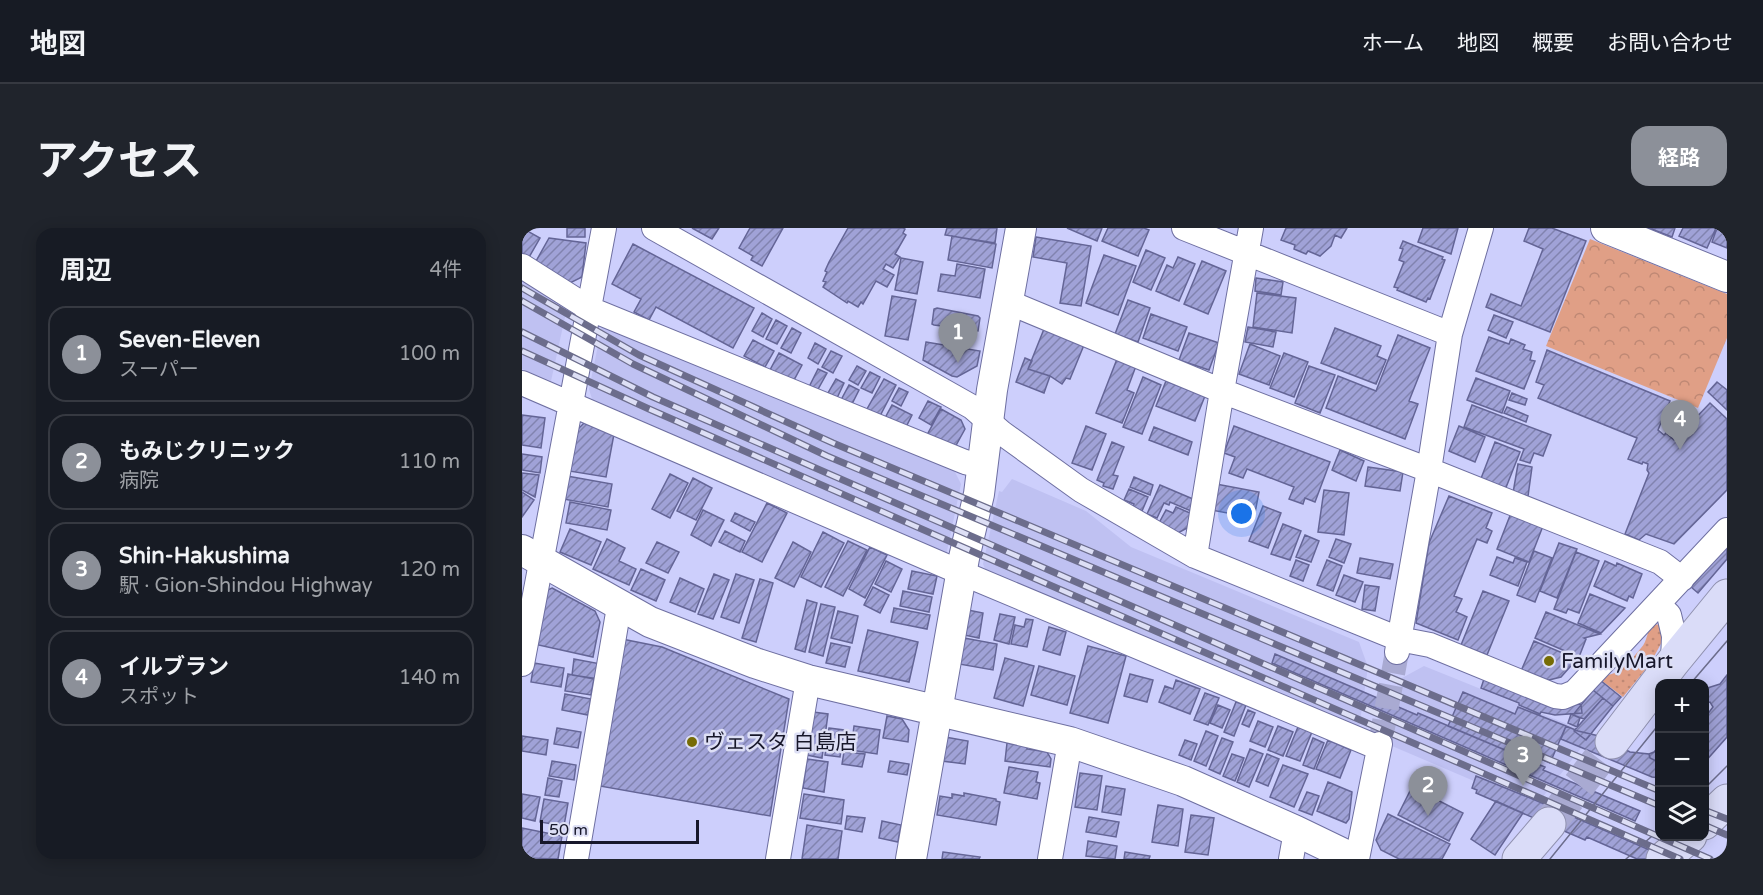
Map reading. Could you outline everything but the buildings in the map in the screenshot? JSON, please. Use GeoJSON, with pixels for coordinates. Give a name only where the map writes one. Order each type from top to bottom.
{"type":"FeatureCollection","features":[{"type":"Feature","properties":{"kind":"highway"},"geometry":{"type":"LineString","coordinates":[[1612,742],[1727,596]]}},
{"type":"Feature","properties":{"kind":"highway"},"geometry":{"type":"LineString","coordinates":[[1709,818],[1727,801]]}},
{"type":"Feature","properties":{"kind":"highway"},"geometry":{"type":"LineString","coordinates":[[1519,859],[1549,824]]}},
{"type":"Feature","properties":{"kind":"highway"},"geometry":{"type":"LineString","coordinates":[[1663,859],[1685,841]]}},
{"type":"Feature","properties":{"kind":"street"},"geometry":{"type":"LineString","coordinates":[[522,664],[532,557],[572,404],[604,228]]}},
{"type":"Feature","properties":{"kind":"street"},"geometry":{"type":"LineString","coordinates":[[654,228],[972,407],[1081,490],[1195,556],[1398,645],[1430,645],[1555,696],[1563,697],[1575,692],[1727,530]]}},
{"type":"Feature","properties":{"kind":"street"},"geometry":{"type":"LineString","coordinates":[[910,859],[962,573],[979,494],[988,420],[1021,228]]}},
{"type":"Feature","properties":{"kind":"street"},"geometry":{"type":"LineString","coordinates":[[1184,228],[1450,334]]}},
{"type":"Feature","properties":{"kind":"street"},"geometry":{"type":"LineString","coordinates":[[1195,556],[1251,228]]}},
{"type":"Feature","properties":{"kind":"street"},"geometry":{"type":"LineString","coordinates":[[1398,645],[1450,334],[1481,228]]}},
{"type":"Feature","properties":{"kind":"street"},"geometry":{"type":"LineString","coordinates":[[1606,228],[1727,277]]}},
{"type":"Feature","properties":{"kind":"street"},"geometry":{"type":"LineString","coordinates":[[522,266],[590,309],[965,462],[982,466]]}},
{"type":"Feature","properties":{"kind":"street"},"geometry":{"type":"LineString","coordinates":[[1007,304],[1020,307],[1222,391],[1660,562],[1682,579]]}},
{"type":"Feature","properties":{"kind":"street"},"geometry":{"type":"LineString","coordinates":[[522,383],[962,573],[1379,746],[1355,859],[1293,845],[1183,782],[1070,742],[808,680],[755,663],[650,622],[619,607],[532,557]]}},
{"type":"Feature","properties":{"kind":"street"},"geometry":{"type":"LineString","coordinates":[[1658,604],[1669,615],[1674,636],[1673,662]]}},
{"type":"Feature","properties":{"kind":"street"},"geometry":{"type":"LineString","coordinates":[[576,859],[619,607]]}},
{"type":"Feature","properties":{"kind":"street"},"geometry":{"type":"LineString","coordinates":[[778,859],[808,680]]}},
{"type":"Feature","properties":{"kind":"street"},"geometry":{"type":"LineString","coordinates":[[1050,859],[1070,742]]}},
{"type":"Feature","properties":{"kind":"shaded area"},"geometry":{"type":"Polygon","coordinates":[[[522,281],[567,308],[551,381],[522,369],[522,281]]]}},
{"type":"Feature","properties":{"kind":"shaded area"},"geometry":{"type":"Polygon","coordinates":[[[602,326],[954,470],[961,484],[946,556],[592,399],[589,389],[602,326]]]}},
{"type":"Feature","properties":{"kind":"shaded area"},"geometry":{"type":"Polygon","coordinates":[[[1012,479],[1086,511],[1131,547],[1359,642],[1368,667],[1358,735],[988,576],[983,564],[999,491],[1002,492],[1012,479]]]}},
{"type":"Feature","properties":{"kind":"shaded area"},"geometry":{"type":"Polygon","coordinates":[[[1424,666],[1592,734],[1535,807],[1392,746],[1402,678],[1424,666]]]}},
{"type":"Feature","properties":{"kind":"green space"},"geometry":{"type":"Polygon","coordinates":[[[1590,239],[1727,294],[1727,338],[1698,408],[1546,346],[1590,239]]]}},
{"type":"Feature","properties":{"kind":"green space"},"geometry":{"type":"Polygon","coordinates":[[[1654,624],[1660,625],[1664,638],[1650,664],[1623,697],[1601,680],[1619,671],[1629,662],[1643,645],[1654,624]]]}},
{"type":"Feature","properties":{"kind":"tunnel"},"geometry":{"type":"LineString","coordinates":[[1380,744],[1397,652]]}},
{"type":"Feature","properties":{"kind":"tunnel"},"geometry":{"type":"LineString","coordinates":[[1549,824],[1612,742]]}},
{"type":"Feature","properties":{"kind":"tram line"},"geometry":{"type":"LineString","coordinates":[[1694,679],[1727,641]]}},
{"type":"Feature","properties":{"kind":"tram line"},"geometry":{"type":"LineString","coordinates":[[1550,859],[1655,729]]}},
{"type":"Feature","properties":{"kind":"tram line"},"geometry":{"type":"LineString","coordinates":[[1706,787],[1727,766]]}},
{"type":"Feature","properties":{"kind":"tram line"},"geometry":{"type":"LineString","coordinates":[[1626,859],[1655,833]]}},
{"type":"Feature","properties":{"kind":"railway"},"geometry":{"type":"LineString","coordinates":[[522,288],[639,355],[833,443],[1655,789]]}},
{"type":"Feature","properties":{"kind":"railway"},"geometry":{"type":"LineString","coordinates":[[522,301],[633,364],[827,456],[1655,804]]}},
{"type":"Feature","properties":{"kind":"railway"},"geometry":{"type":"LineString","coordinates":[[522,332],[653,397],[1710,859]]}},
{"type":"Feature","properties":{"kind":"railway"},"geometry":{"type":"LineString","coordinates":[[522,351],[983,556],[1680,859]]}},
{"type":"Feature","properties":{"kind":"railway"},"geometry":{"type":"LineString","coordinates":[[1709,812],[1727,819]]}},
{"type":"Feature","properties":{"kind":"railway"},"geometry":{"type":"LineString","coordinates":[[1709,827],[1727,835]]}},
{"type":"Feature","properties":{"kind":"place","name":"Seven-Eleven"},"geometry":{"type":"Point","coordinates":[958,363]}},
{"type":"Feature","properties":{"kind":"place","name":"イルブラン"},"geometry":{"type":"Point","coordinates":[1680,450]}},
{"type":"Feature","properties":{"kind":"place","name":"FamilyMart"},"geometry":{"type":"Point","coordinates":[1549,661]}},
{"type":"Feature","properties":{"kind":"place","name":"ヴェスタ 白島店"},"geometry":{"type":"Point","coordinates":[692,742]}},
{"type":"Feature","properties":{"kind":"place","name":"Shin-Hakushima"},"geometry":{"type":"Point","coordinates":[1523,786]}},
{"type":"Feature","properties":{"kind":"place","name":"もみじクリニック"},"geometry":{"type":"Point","coordinates":[1428,816]}}]}
